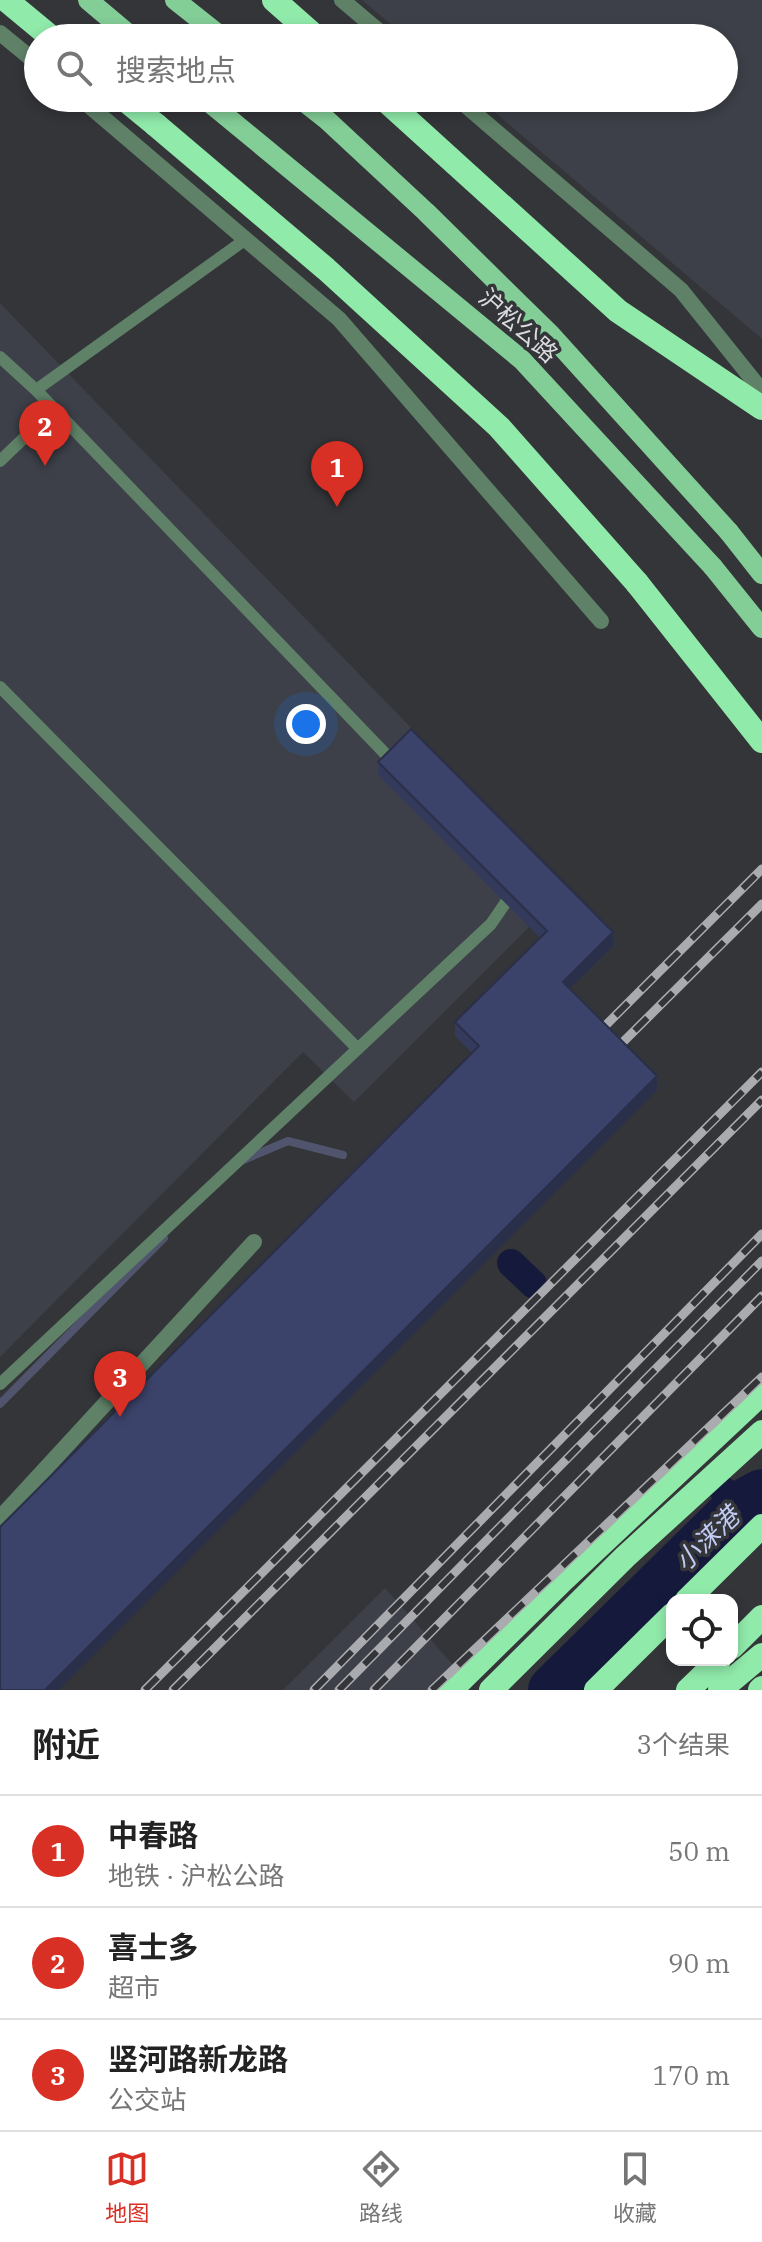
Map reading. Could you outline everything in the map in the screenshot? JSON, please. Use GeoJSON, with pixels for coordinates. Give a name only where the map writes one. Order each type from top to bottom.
{"type":"FeatureCollection","features":[{"type":"Feature","properties":{"kind":"highway"},"geometry":{"type":"LineString","coordinates":[[6,0],[35,24]]}},
{"type":"Feature","properties":{"kind":"highway"},"geometry":{"type":"LineString","coordinates":[[274,0],[301,24]]}},
{"type":"Feature","properties":{"kind":"highway"},"geometry":{"type":"LineString","coordinates":[[140,112],[326,269],[499,427],[637,583],[762,741]]}},
{"type":"Feature","properties":{"kind":"highway"},"geometry":{"type":"LineString","coordinates":[[398,112],[618,311],[762,408]]}},
{"type":"Feature","properties":{"kind":"highway"},"geometry":{"type":"LineString","coordinates":[[451,1690],[762,1393]]}},
{"type":"Feature","properties":{"kind":"highway"},"geometry":{"type":"LineString","coordinates":[[491,1690],[625,1557],[762,1432]]}},
{"type":"Feature","properties":{"kind":"highway"},"geometry":{"type":"LineString","coordinates":[[693,1594],[762,1526]]}},
{"type":"Feature","properties":{"kind":"highway"},"geometry":{"type":"LineString","coordinates":[[738,1641],[762,1617]]}},
{"type":"Feature","properties":{"kind":"highway"},"geometry":{"type":"LineString","coordinates":[[596,1690],[666,1621]]}},
{"type":"Feature","properties":{"kind":"highway"},"geometry":{"type":"LineString","coordinates":[[720,1690],[762,1655]]}},
{"type":"Feature","properties":{"kind":"highway"},"geometry":{"type":"LineString","coordinates":[[688,1690],[713,1666]]}},
{"type":"Feature","properties":{"kind":"main road"},"geometry":{"type":"LineString","coordinates":[[88,0],[116,24]]}},
{"type":"Feature","properties":{"kind":"main road"},"geometry":{"type":"LineString","coordinates":[[175,0],[205,24]]}},
{"type":"Feature","properties":{"kind":"main road","name":"沪松公路"},"geometry":{"type":"LineString","coordinates":[[221,112],[522,360],[713,567],[762,628]]}},
{"type":"Feature","properties":{"kind":"main road","name":"沪松公路"},"geometry":{"type":"LineString","coordinates":[[317,112],[426,212],[551,335],[729,532],[762,574]]}},
{"type":"Feature","properties":{"kind":"street"},"geometry":{"type":"LineString","coordinates":[[342,0],[370,24]]}},
{"type":"Feature","properties":{"kind":"street"},"geometry":{"type":"LineString","coordinates":[[0,33],[24,53]]}},
{"type":"Feature","properties":{"kind":"street"},"geometry":{"type":"LineString","coordinates":[[96,112],[339,319],[601,621]]}},
{"type":"Feature","properties":{"kind":"street"},"geometry":{"type":"LineString","coordinates":[[473,112],[681,290],[762,391]]}},
{"type":"Feature","properties":{"kind":"street"},"geometry":{"type":"LineString","coordinates":[[0,1518],[254,1242]]}},
{"type":"Feature","properties":{"kind":"lane"},"geometry":{"type":"LineString","coordinates":[[36,390],[246,239]]}},
{"type":"Feature","properties":{"kind":"lane"},"geometry":{"type":"LineString","coordinates":[[0,357],[36,390],[401,770]]}},
{"type":"Feature","properties":{"kind":"lane"},"geometry":{"type":"LineString","coordinates":[[0,461],[54,409]]}},
{"type":"Feature","properties":{"kind":"lane"},"geometry":{"type":"LineString","coordinates":[[0,687],[358,1049]]}},
{"type":"Feature","properties":{"kind":"lane"},"geometry":{"type":"LineString","coordinates":[[0,1384],[491,924],[508,899],[505,881]]}},
{"type":"Feature","properties":{"kind":"shaded area"},"geometry":{"type":"Polygon","coordinates":[[[362,0],[762,0],[762,339],[494,112],[738,112],[738,24],[390,24],[362,0]]]}},
{"type":"Feature","properties":{"kind":"shaded area"},"geometry":{"type":"Polygon","coordinates":[[[0,303],[567,889],[354,1102],[303,1052],[0,1357],[0,303]]]}},
{"type":"Feature","properties":{"kind":"shaded area"},"geometry":{"type":"Polygon","coordinates":[[[385,1588],[462,1675],[447,1690],[283,1690],[385,1588]]]}},
{"type":"Feature","properties":{"kind":"building"},"geometry":{"type":"Polygon","coordinates":[[[411,729],[613,932],[563,982],[657,1076],[45,1690],[0,1690],[0,1527],[479,1046],[455,1022],[547,931],[378,762],[411,729]]]}},
{"type":"Feature","properties":{"kind":"waterway"},"geometry":{"type":"LineString","coordinates":[[241,1161],[288,1141],[343,1155]]}},
{"type":"Feature","properties":{"kind":"waterway"},"geometry":{"type":"LineString","coordinates":[[0,1404],[164,1238]]}},
{"type":"Feature","properties":{"kind":"waterway"},"geometry":{"type":"LineString","coordinates":[[511,1263],[533,1284]]}},
{"type":"Feature","properties":{"kind":"waterway"},"geometry":{"type":"LineString","coordinates":[[724,1491],[740,1506]]}},
{"type":"Feature","properties":{"kind":"waterway","name":"小涞港"},"geometry":{"type":"LineString","coordinates":[[553,1690],[740,1506],[762,1494]]}},
{"type":"Feature","properties":{"kind":"railway"},"geometry":{"type":"LineString","coordinates":[[590,1041],[762,869]]}},
{"type":"Feature","properties":{"kind":"railway"},"geometry":{"type":"LineString","coordinates":[[609,1056],[762,904]]}},
{"type":"Feature","properties":{"kind":"railway"},"geometry":{"type":"LineString","coordinates":[[145,1690],[762,1072]]}},
{"type":"Feature","properties":{"kind":"railway"},"geometry":{"type":"LineString","coordinates":[[173,1690],[762,1100]]}},
{"type":"Feature","properties":{"kind":"railway"},"geometry":{"type":"LineString","coordinates":[[314,1690],[762,1234]]}},
{"type":"Feature","properties":{"kind":"railway"},"geometry":{"type":"LineString","coordinates":[[339,1690],[762,1261]]}},
{"type":"Feature","properties":{"kind":"railway"},"geometry":{"type":"LineString","coordinates":[[374,1690],[762,1296]]}},
{"type":"Feature","properties":{"kind":"railway"},"geometry":{"type":"LineString","coordinates":[[432,1690],[762,1377]]}},
{"type":"Feature","properties":{"kind":"place","name":"喜士多"},"geometry":{"type":"Point","coordinates":[45,466]}},
{"type":"Feature","properties":{"kind":"place","name":"中春路"},"geometry":{"type":"Point","coordinates":[337,507]}},
{"type":"Feature","properties":{"kind":"place","name":"竖河路新龙路"},"geometry":{"type":"Point","coordinates":[120,1417]}}]}
